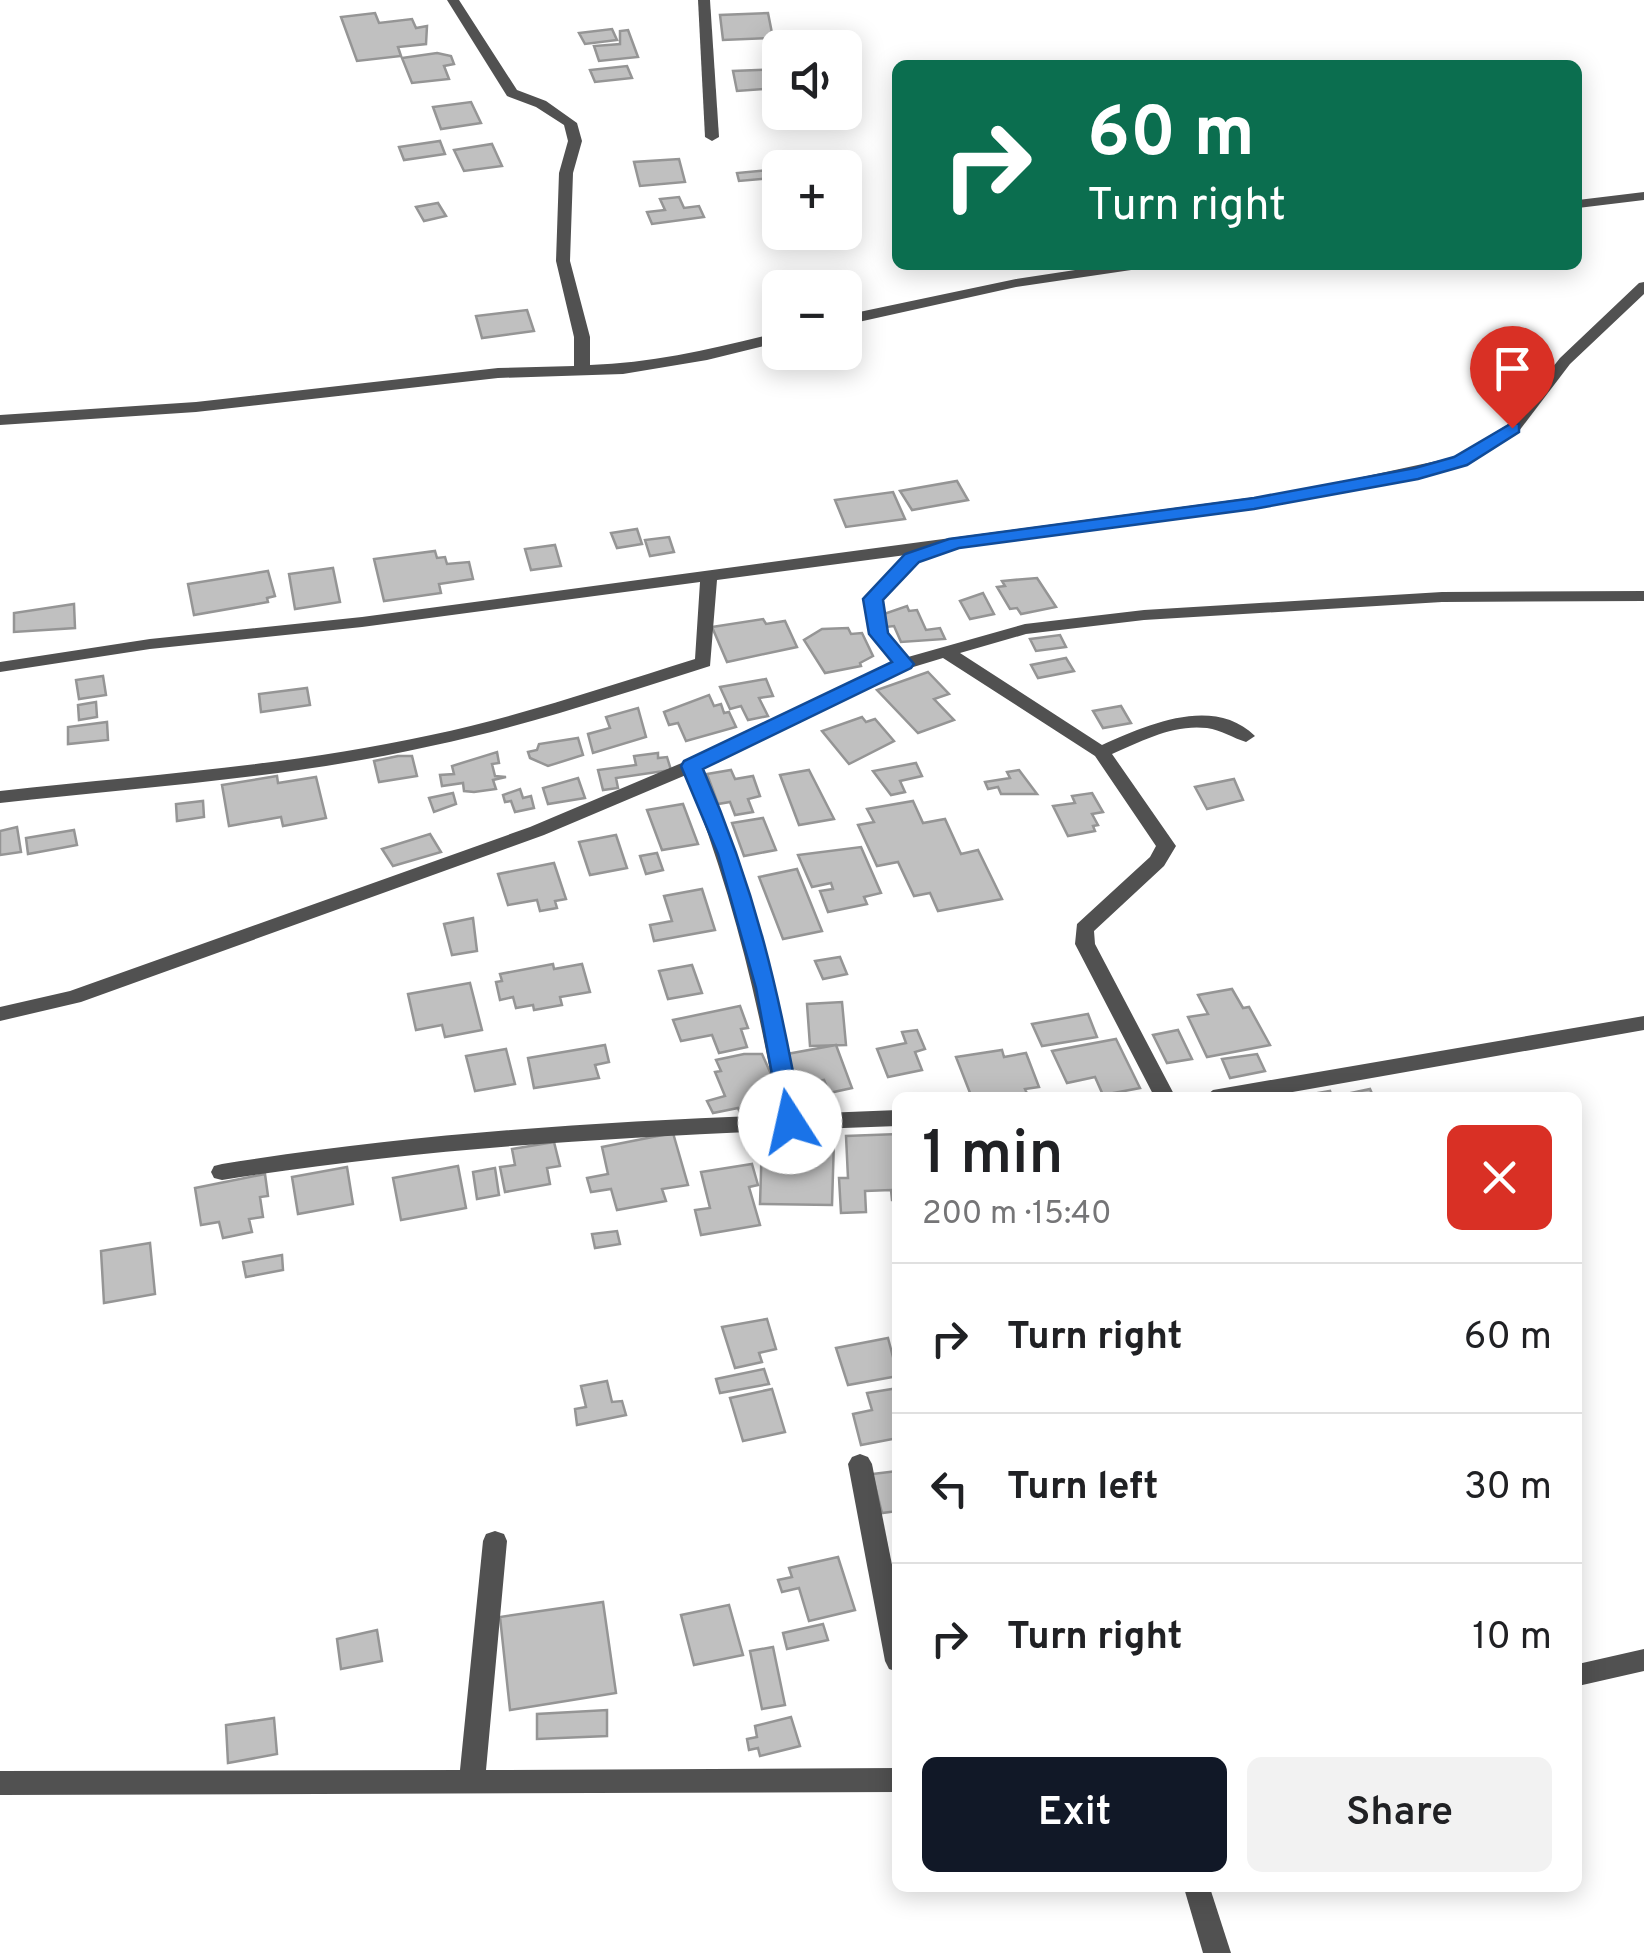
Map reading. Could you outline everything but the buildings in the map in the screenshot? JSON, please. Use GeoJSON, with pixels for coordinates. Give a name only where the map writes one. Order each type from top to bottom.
{"type":"FeatureCollection","features":[{"type":"Feature","properties":{"kind":"street"},"geometry":{"type":"LineString","coordinates":[[453,0],[512,94],[541,104],[570,123],[575,140],[566,173],[563,262],[582,338],[582,369]]}},
{"type":"Feature","properties":{"kind":"street"},"geometry":{"type":"LineString","coordinates":[[704,0],[712,137]]}},
{"type":"Feature","properties":{"kind":"street"},"geometry":{"type":"LineString","coordinates":[[1582,204],[1644,196]]}},
{"type":"Feature","properties":{"kind":"street"},"geometry":{"type":"LineString","coordinates":[[862,316],[998,287],[1106,270]]}},
{"type":"Feature","properties":{"kind":"street"},"geometry":{"type":"LineString","coordinates":[[0,667],[150,644],[362,622],[1294,497],[1460,461],[1512,428],[1565,361],[1644,286]]}},
{"type":"Feature","properties":{"kind":"street"},"geometry":{"type":"LineString","coordinates":[[0,420],[196,407],[409,380],[667,363],[762,341]]}},
{"type":"Feature","properties":{"kind":"street"},"geometry":{"type":"LineString","coordinates":[[904,664],[879,634],[873,599],[912,558],[956,543]]}},
{"type":"Feature","properties":{"kind":"street"},"geometry":{"type":"LineString","coordinates":[[0,797],[330,758],[491,726],[690,667],[704,662],[709,576]]}},
{"type":"Feature","properties":{"kind":"street"},"geometry":{"type":"LineString","coordinates":[[0,1014],[74,998],[538,831],[691,766],[904,664],[1025,628],[1144,616],[1442,598],[1644,596]]}},
{"type":"Feature","properties":{"kind":"street"},"geometry":{"type":"LineString","coordinates":[[944,651],[1101,752],[1166,846],[1157,860],[1084,929],[1085,944],[1163,1092]]}},
{"type":"Feature","properties":{"kind":"street"},"geometry":{"type":"LineString","coordinates":[[1101,752],[1159,728],[1201,719],[1221,722],[1246,736]]}},
{"type":"Feature","properties":{"kind":"street"},"geometry":{"type":"LineString","coordinates":[[691,766],[729,854],[768,988],[790,1122]]}},
{"type":"Feature","properties":{"kind":"street"},"geometry":{"type":"LineString","coordinates":[[1247,1092],[1644,1023]]}},
{"type":"Feature","properties":{"kind":"street"},"geometry":{"type":"LineString","coordinates":[[222,1172],[316,1155],[428,1144],[892,1118]]}},
{"type":"Feature","properties":{"kind":"street"},"geometry":{"type":"LineString","coordinates":[[860,1464],[892,1630]]}},
{"type":"Feature","properties":{"kind":"street"},"geometry":{"type":"LineString","coordinates":[[472,1781],[495,1541]]}},
{"type":"Feature","properties":{"kind":"street"},"geometry":{"type":"LineString","coordinates":[[1582,1674],[1644,1660]]}},
{"type":"Feature","properties":{"kind":"street"},"geometry":{"type":"LineString","coordinates":[[0,1783],[892,1780]]}},
{"type":"Feature","properties":{"kind":"street"},"geometry":{"type":"LineString","coordinates":[[1198,1892],[1217,1953]]}},
{"type":"Feature","properties":{"kind":"route"},"geometry":{"type":"LineString","coordinates":[[790,1122],[768,988],[729,854],[691,766],[904,664],[879,634],[873,599],[912,558],[956,543],[1021,532],[1254,503],[1418,473],[1460,461],[1512,428]]}}]}
